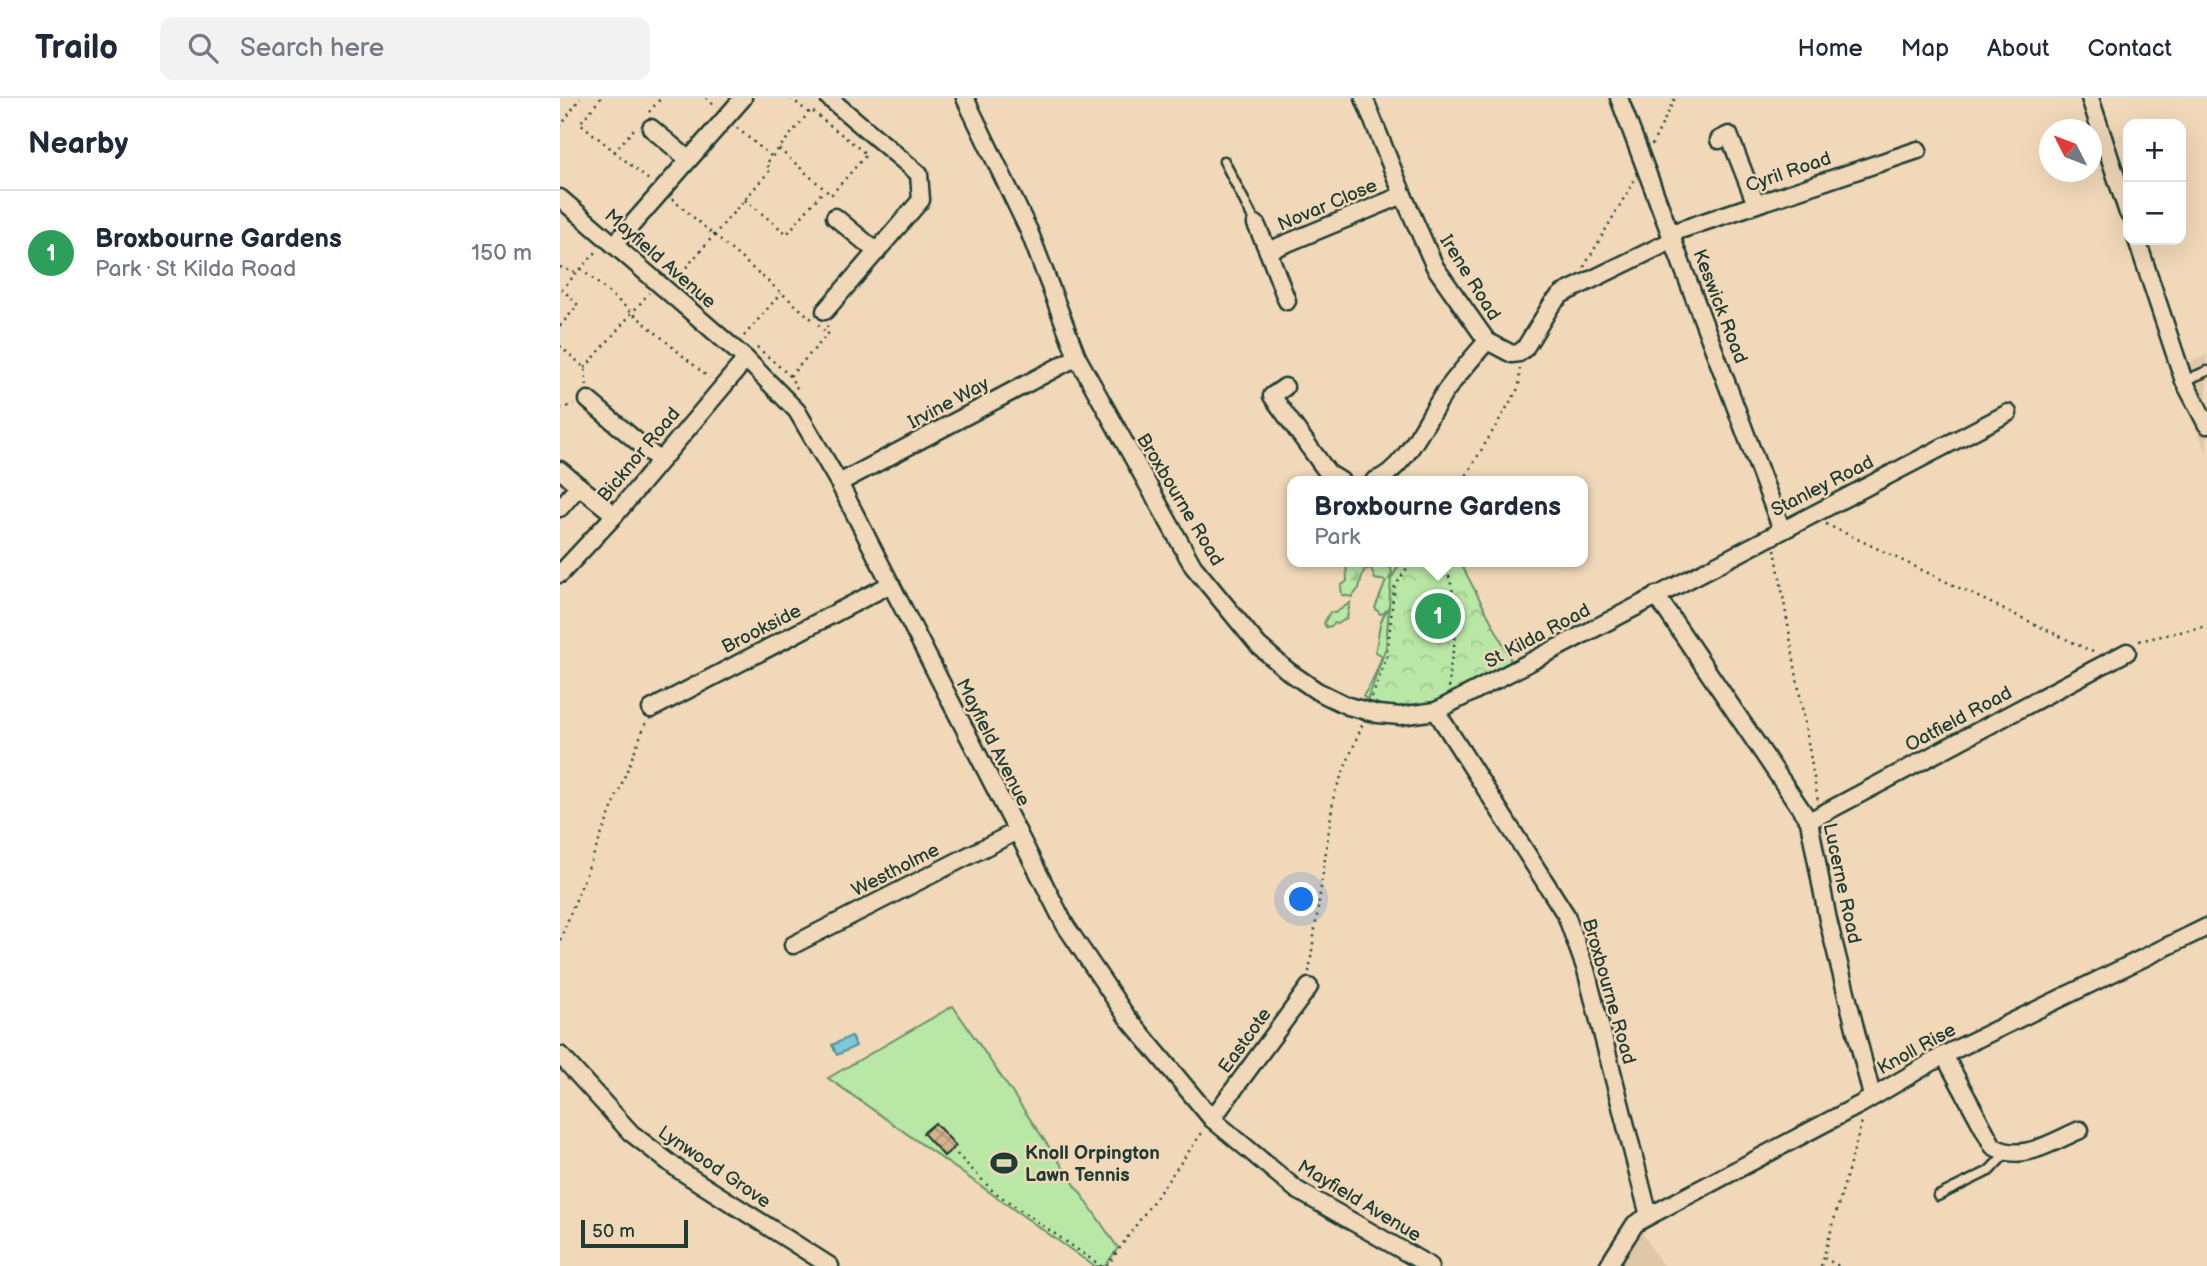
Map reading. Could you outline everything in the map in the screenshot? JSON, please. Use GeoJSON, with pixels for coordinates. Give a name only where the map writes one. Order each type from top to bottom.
{"type":"FeatureCollection","features":[{"type":"Feature","properties":{"kind":"street"},"geometry":{"type":"LineString","coordinates":[[611,242],[743,98]]}},
{"type":"Feature","properties":{"kind":"street"},"geometry":{"type":"LineString","coordinates":[[825,311],[920,200],[919,174],[828,98]]}},
{"type":"Feature","properties":{"kind":"street","name":"Broxbourne Road"},"geometry":{"type":"LineString","coordinates":[[965,98],[1029,232],[1077,357],[1193,566],[1258,645],[1317,691],[1367,712],[1400,716],[1436,710],[1566,915],[1586,971],[1649,1216]]}},
{"type":"Feature","properties":{"kind":"street","name":"Irene Road"},"geometry":{"type":"LineString","coordinates":[[1364,98],[1402,195],[1435,267],[1487,341],[1512,354],[1519,353]]}},
{"type":"Feature","properties":{"kind":"street","name":"Keswick Road"},"geometry":{"type":"LineString","coordinates":[[1619,98],[1672,237],[1777,532]]}},
{"type":"Feature","properties":{"kind":"street"},"geometry":{"type":"LineString","coordinates":[[2090,98],[2123,198]]}},
{"type":"Feature","properties":{"kind":"street"},"geometry":{"type":"LineString","coordinates":[[651,128],[688,159]]}},
{"type":"Feature","properties":{"kind":"street"},"geometry":{"type":"LineString","coordinates":[[1719,139],[1730,135],[1756,204]]}},
{"type":"Feature","properties":{"kind":"street","name":"Cyril Road"},"geometry":{"type":"LineString","coordinates":[[1672,237],[1756,204],[1918,150]]}},
{"type":"Feature","properties":{"kind":"street","name":"Novar Close"},"geometry":{"type":"LineString","coordinates":[[1268,251],[1402,195]]}},
{"type":"Feature","properties":{"kind":"street","name":"Mayfield Avenue"},"geometry":{"type":"LineString","coordinates":[[560,198],[746,359],[797,411],[839,483],[1065,925],[1119,1005],[1212,1119],[1297,1190],[1430,1266]]}},
{"type":"Feature","properties":{"kind":"street"},"geometry":{"type":"LineString","coordinates":[[835,217],[877,252]]}},
{"type":"Feature","properties":{"kind":"street","name":"Novar Close"},"geometry":{"type":"LineString","coordinates":[[1256,225],[1287,301]]}},
{"type":"Feature","properties":{"kind":"street"},"geometry":{"type":"LineString","coordinates":[[1519,353],[1525,348],[1552,304],[1562,294],[1672,237]]}},
{"type":"Feature","properties":{"kind":"street"},"geometry":{"type":"LineString","coordinates":[[2139,245],[2184,381],[2207,425]]}},
{"type":"Feature","properties":{"kind":"street"},"geometry":{"type":"LineString","coordinates":[[1381,476],[1395,466],[1410,448],[1447,389],[1487,341]]}},
{"type":"Feature","properties":{"kind":"street","name":"Irvine Way"},"geometry":{"type":"LineString","coordinates":[[839,483],[1077,357]]}},
{"type":"Feature","properties":{"kind":"street","name":"Bicknor Road"},"geometry":{"type":"LineString","coordinates":[[560,574],[615,515],[746,359]]}},
{"type":"Feature","properties":{"kind":"street"},"geometry":{"type":"LineString","coordinates":[[1284,387],[1272,396],[1333,476]]}},
{"type":"Feature","properties":{"kind":"street"},"geometry":{"type":"LineString","coordinates":[[588,400],[659,460]]}},
{"type":"Feature","properties":{"kind":"street","name":"Stanley Road"},"geometry":{"type":"LineString","coordinates":[[1656,595],[2008,413]]}},
{"type":"Feature","properties":{"kind":"street"},"geometry":{"type":"LineString","coordinates":[[560,470],[615,515]]}},
{"type":"Feature","properties":{"kind":"street"},"geometry":{"type":"LineString","coordinates":[[560,508],[579,486]]}},
{"type":"Feature","properties":{"kind":"street","name":"Brookside"},"geometry":{"type":"LineString","coordinates":[[650,709],[891,584]]}},
{"type":"Feature","properties":{"kind":"street","name":"St Kilda Road"},"geometry":{"type":"LineString","coordinates":[[1436,710],[1656,595]]}},
{"type":"Feature","properties":{"kind":"street","name":"Lucerne Road"},"geometry":{"type":"LineString","coordinates":[[1656,595],[1815,818],[1828,920],[1866,1100]]}},
{"type":"Feature","properties":{"kind":"street","name":"Oatfield Road"},"geometry":{"type":"LineString","coordinates":[[1815,818],[2127,652]]}},
{"type":"Feature","properties":{"kind":"street","name":"Westholme"},"geometry":{"type":"LineString","coordinates":[[793,945],[1017,831]]}},
{"type":"Feature","properties":{"kind":"street","name":"Knoll Rise"},"geometry":{"type":"LineString","coordinates":[[1649,1216],[1866,1100],[1944,1055],[2207,927]]}},
{"type":"Feature","properties":{"kind":"street","name":"Eastcote"},"geometry":{"type":"LineString","coordinates":[[1212,1119],[1309,987]]}},
{"type":"Feature","properties":{"kind":"street","name":"Lynwood Grove"},"geometry":{"type":"LineString","coordinates":[[560,1055],[631,1133],[679,1170],[830,1266]]}},
{"type":"Feature","properties":{"kind":"street"},"geometry":{"type":"LineString","coordinates":[[1944,1055],[1993,1146],[2005,1154],[2022,1154],[2080,1130]]}},
{"type":"Feature","properties":{"kind":"street"},"geometry":{"type":"LineString","coordinates":[[1609,1265],[1635,1224],[1649,1216]]}},
{"type":"Feature","properties":{"kind":"lane"},"geometry":{"type":"LineString","coordinates":[[1224,161],[1256,225]]}},
{"type":"Feature","properties":{"kind":"lane"},"geometry":{"type":"LineString","coordinates":[[2184,381],[2207,371]]}},
{"type":"Feature","properties":{"kind":"lane"},"geometry":{"type":"LineString","coordinates":[[1938,1196],[1989,1171],[2005,1154]]}},
{"type":"Feature","properties":{"kind":"path"},"geometry":{"type":"LineString","coordinates":[[560,127],[580,98]]}},
{"type":"Feature","properties":{"kind":"path"},"geometry":{"type":"LineString","coordinates":[[601,98],[580,123],[828,334]]}},
{"type":"Feature","properties":{"kind":"path"},"geometry":{"type":"LineString","coordinates":[[791,98],[808,113]]}},
{"type":"Feature","properties":{"kind":"path"},"geometry":{"type":"LineString","coordinates":[[1572,288],[1644,163],[1675,98]]}},
{"type":"Feature","properties":{"kind":"path"},"geometry":{"type":"LineString","coordinates":[[677,278],[771,169],[766,164],[811,110],[866,154]]}},
{"type":"Feature","properties":{"kind":"path"},"geometry":{"type":"LineString","coordinates":[[560,112],[568,116]]}},
{"type":"Feature","properties":{"kind":"path"},"geometry":{"type":"LineString","coordinates":[[725,118],[772,157]]}},
{"type":"Feature","properties":{"kind":"path"},"geometry":{"type":"LineString","coordinates":[[779,149],[831,195],[871,149]]}},
{"type":"Feature","properties":{"kind":"path"},"geometry":{"type":"LineString","coordinates":[[745,200],[786,234],[825,190]]}},
{"type":"Feature","properties":{"kind":"path"},"geometry":{"type":"LineString","coordinates":[[560,326],[578,305],[562,289],[611,242]]}},
{"type":"Feature","properties":{"kind":"path"},"geometry":{"type":"LineString","coordinates":[[560,267],[577,274]]}},
{"type":"Feature","properties":{"kind":"path"},"geometry":{"type":"LineString","coordinates":[[581,269],[721,388]]}},
{"type":"Feature","properties":{"kind":"path"},"geometry":{"type":"LineString","coordinates":[[585,368],[658,283]]}},
{"type":"Feature","properties":{"kind":"path"},"geometry":{"type":"LineString","coordinates":[[744,336],[781,293]]}},
{"type":"Feature","properties":{"kind":"path"},"geometry":{"type":"LineString","coordinates":[[777,390],[828,334],[825,311]]}},
{"type":"Feature","properties":{"kind":"path"},"geometry":{"type":"LineString","coordinates":[[560,346],[585,368],[588,400]]}},
{"type":"Feature","properties":{"kind":"path"},"geometry":{"type":"LineString","coordinates":[[1466,476],[1519,387],[1519,353]]}},
{"type":"Feature","properties":{"kind":"path"},"geometry":{"type":"LineString","coordinates":[[1809,515],[2110,661]]}},
{"type":"Feature","properties":{"kind":"path"},"geometry":{"type":"LineString","coordinates":[[1777,532],[1815,818]]}},
{"type":"Feature","properties":{"kind":"path"},"geometry":{"type":"LineString","coordinates":[[1309,987],[1334,794],[1387,656],[1394,588],[1408,567]]}},
{"type":"Feature","properties":{"kind":"path"},"geometry":{"type":"LineString","coordinates":[[1447,567],[1459,619],[1450,667],[1450,688]]}},
{"type":"Feature","properties":{"kind":"path"},"geometry":{"type":"LineString","coordinates":[[2127,652],[2138,642],[2207,626]]}},
{"type":"Feature","properties":{"kind":"path"},"geometry":{"type":"LineString","coordinates":[[560,940],[650,709]]}},
{"type":"Feature","properties":{"kind":"path"},"geometry":{"type":"LineString","coordinates":[[1821,1266],[1864,1121],[1866,1100]]}},
{"type":"Feature","properties":{"kind":"path"},"geometry":{"type":"LineString","coordinates":[[1107,1266],[1212,1119]]}},
{"type":"Feature","properties":{"kind":"path"},"geometry":{"type":"LineString","coordinates":[[952,1149],[993,1191],[1101,1266]]}},
{"type":"Feature","properties":{"kind":"path"},"geometry":{"type":"LineString","coordinates":[[1824,1258],[1839,1266]]}},
{"type":"Feature","properties":{"kind":"shaded area"},"geometry":{"type":"Polygon","coordinates":[[[2207,355],[2207,453],[2169,371],[2207,355]]]}},
{"type":"Feature","properties":{"kind":"shaded area"},"geometry":{"type":"Polygon","coordinates":[[[1642,1233],[1663,1266],[1619,1266],[1642,1233]]]}},
{"type":"Feature","properties":{"kind":"green space"},"geometry":{"type":"Polygon","coordinates":[[[1346,567],[1391,568],[1389,579],[1394,582],[1391,604],[1380,614],[1375,608],[1386,581],[1375,579],[1371,568],[1364,570],[1359,588],[1352,597],[1342,595],[1341,586],[1347,581],[1346,567]]]}},
{"type":"Feature","properties":{"kind":"green space"},"geometry":{"type":"Polygon","coordinates":[[[1398,567],[1463,567],[1510,657],[1510,665],[1458,692],[1416,708],[1366,705],[1386,647],[1391,579],[1398,567]]]}},
{"type":"Feature","properties":{"kind":"green space"},"geometry":{"type":"Polygon","coordinates":[[[1350,603],[1347,618],[1326,627],[1324,623],[1330,612],[1335,613],[1350,603]]]}},
{"type":"Feature","properties":{"kind":"green space"},"geometry":{"type":"Polygon","coordinates":[[[1388,609],[1386,652],[1367,699],[1363,696],[1382,656],[1375,651],[1380,624],[1388,609]]]}},
{"type":"Feature","properties":{"kind":"green space","name":"Knoll Orpington Lawn Tennis"},"geometry":{"type":"Polygon","coordinates":[[[953,1006],[1118,1248],[1105,1266],[1094,1266],[828,1078],[953,1006]]]}},
{"type":"Feature","properties":{"kind":"water"},"geometry":{"type":"Polygon","coordinates":[[[851,1036],[856,1046],[837,1055],[832,1045],[851,1036]]]}},
{"type":"Feature","properties":{"kind":"building"},"geometry":{"type":"Polygon","coordinates":[[[935,1123],[956,1146],[944,1156],[923,1133],[935,1123]]]}},
{"type":"Feature","properties":{"kind":"place","name":"Broxbourne Gardens"},"geometry":{"type":"Point","coordinates":[1438,616]}},
{"type":"Feature","properties":{"kind":"place","name":"Knoll Orpington Lawn Tennis"},"geometry":{"type":"Point","coordinates":[1004,1163]}}]}
